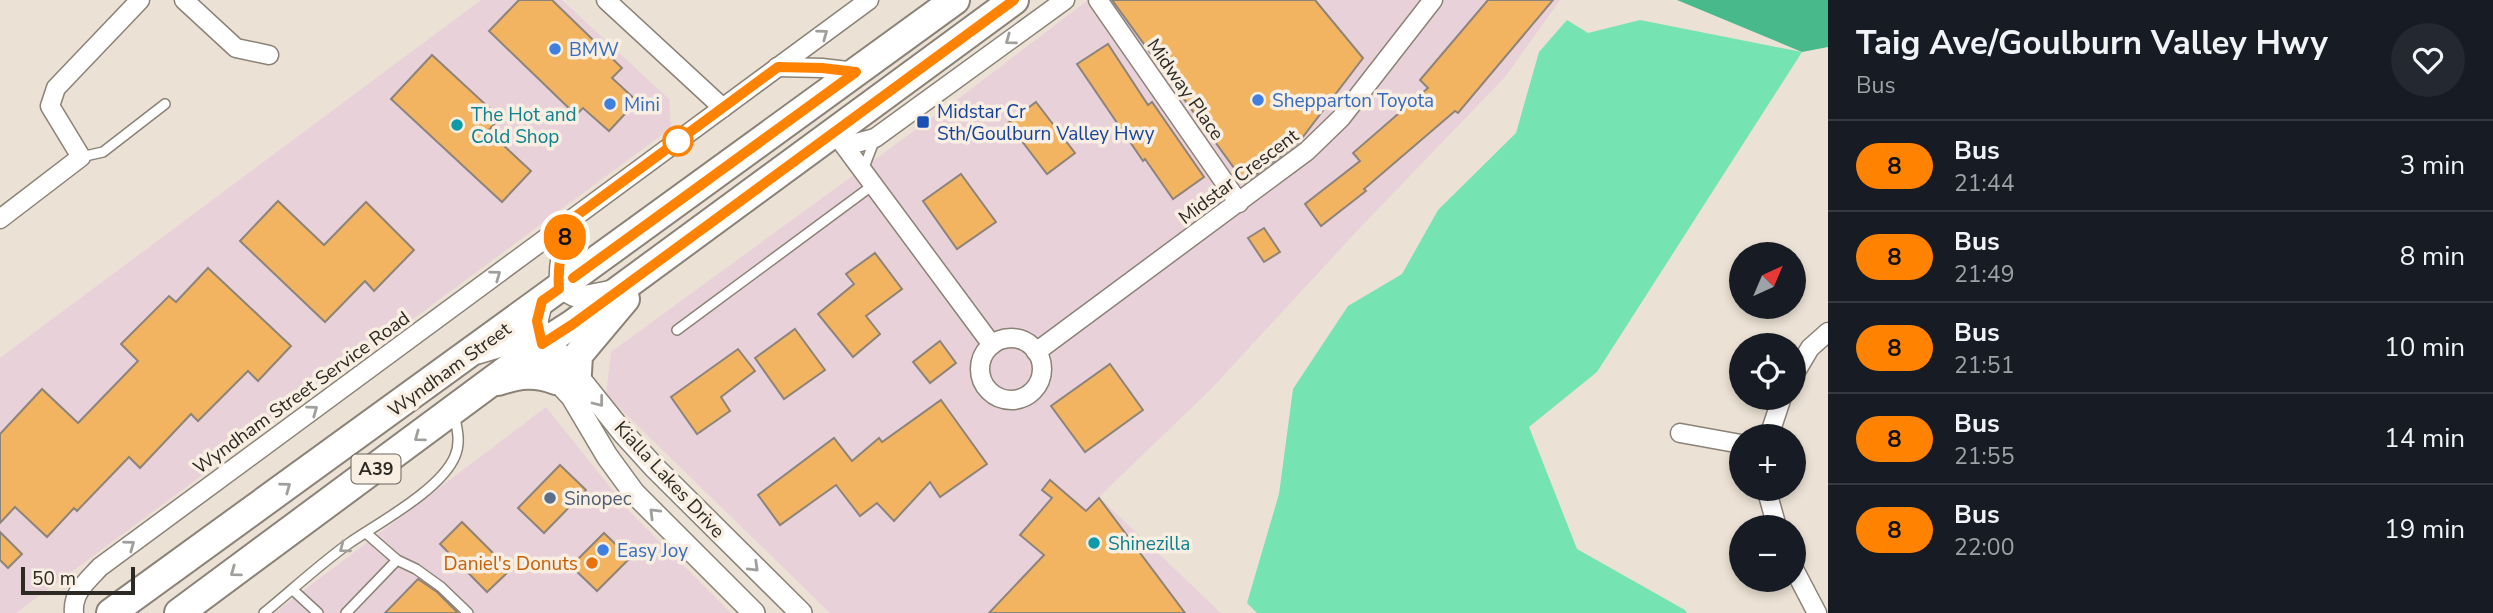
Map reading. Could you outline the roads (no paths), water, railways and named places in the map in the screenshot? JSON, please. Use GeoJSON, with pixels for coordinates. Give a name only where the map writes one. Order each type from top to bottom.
{"type":"FeatureCollection","features":[{"type":"Feature","properties":{"kind":"highway","name":"Wyndham Street"},"geometry":{"type":"LineString","coordinates":[[111,613],[950,3]]}},
{"type":"Feature","properties":{"kind":"highway"},"geometry":{"type":"LineString","coordinates":[[950,3],[977,45]]}},
{"type":"Feature","properties":{"kind":"highway","name":"Wyndham Street"},"geometry":{"type":"LineString","coordinates":[[179,613],[650,267],[977,45],[1002,3]]}},
{"type":"Feature","properties":{"kind":"highway"},"geometry":{"type":"LineString","coordinates":[[492,382],[523,373],[566,377],[578,355],[650,267]]}},
{"type":"Feature","properties":{"kind":"highway"},"geometry":{"type":"LineString","coordinates":[[402,403],[424,401],[453,412]]}},
{"type":"Feature","properties":{"kind":"street"},"geometry":{"type":"LineString","coordinates":[[0,219],[81,157],[50,106],[57,88],[140,0]]}},
{"type":"Feature","properties":{"kind":"street"},"geometry":{"type":"LineString","coordinates":[[184,0],[236,48],[269,55]]}},
{"type":"Feature","properties":{"kind":"street"},"geometry":{"type":"LineString","coordinates":[[606,0],[723,108]]}},
{"type":"Feature","properties":{"kind":"street","name":"Wyndham Street Service Road"},"geometry":{"type":"LineString","coordinates":[[74,613],[79,589],[100,567],[869,0]]}},
{"type":"Feature","properties":{"kind":"street"},"geometry":{"type":"LineString","coordinates":[[839,139],[875,138],[977,45],[1065,0]]}},
{"type":"Feature","properties":{"kind":"street","name":"Midway Place"},"geometry":{"type":"LineString","coordinates":[[1098,0],[1239,203]]}},
{"type":"Feature","properties":{"kind":"street","name":"Midstar Crescent"},"geometry":{"type":"LineString","coordinates":[[1037,352],[1307,151],[1341,118],[1433,0]]}},
{"type":"Feature","properties":{"kind":"street"},"geometry":{"type":"LineString","coordinates":[[778,67],[856,72]]}},
{"type":"Feature","properties":{"kind":"street"},"geometry":{"type":"LineString","coordinates":[[839,139],[992,345]]}},
{"type":"Feature","properties":{"kind":"street"},"geometry":{"type":"LineString","coordinates":[[542,344],[537,321],[550,295],[559,252],[572,219]]}},
{"type":"Feature","properties":{"kind":"street"},"geometry":{"type":"LineString","coordinates":[[550,295],[574,297],[626,285]]}},
{"type":"Feature","properties":{"kind":"street"},"geometry":{"type":"LineString","coordinates":[[1806,356],[1828,332]]}},
{"type":"Feature","properties":{"kind":"street"},"geometry":{"type":"LineString","coordinates":[[463,358],[527,338],[542,344]]}},
{"type":"Feature","properties":{"kind":"street"},"geometry":{"type":"LineString","coordinates":[[1012,338],[1022,340],[1037,352],[1042,372],[1039,383],[1028,395],[1018,400],[1007,400],[997,397],[987,388],[980,368],[982,358],[992,345],[1012,338]]}},
{"type":"Feature","properties":{"kind":"street","name":"Kialla Lakes Drive"},"geometry":{"type":"LineString","coordinates":[[542,344],[559,354],[572,397],[607,456],[634,493],[754,613]]}},
{"type":"Feature","properties":{"kind":"street","name":"Kialla Lakes Drive"},"geometry":{"type":"LineString","coordinates":[[566,377],[796,609]]}},
{"type":"Feature","properties":{"kind":"street"},"geometry":{"type":"LineString","coordinates":[[1680,433],[1729,442]]}},
{"type":"Feature","properties":{"kind":"street"},"geometry":{"type":"LineString","coordinates":[[625,481],[647,459]]}},
{"type":"Feature","properties":{"kind":"street"},"geometry":{"type":"LineString","coordinates":[[1806,592],[1817,613]]}},
{"type":"Feature","properties":{"kind":"lane"},"geometry":{"type":"LineString","coordinates":[[81,157],[103,152],[165,104]]}},
{"type":"Feature","properties":{"kind":"lane"},"geometry":{"type":"LineString","coordinates":[[677,330],[868,178],[875,138]]}},
{"type":"Feature","properties":{"kind":"lane"},"geometry":{"type":"LineString","coordinates":[[264,613],[347,545],[442,477],[456,455],[459,435],[453,412]]}},
{"type":"Feature","properties":{"kind":"lane"},"geometry":{"type":"LineString","coordinates":[[366,533],[397,560],[416,569],[440,587],[468,613]]}},
{"type":"Feature","properties":{"kind":"lane"},"geometry":{"type":"LineString","coordinates":[[346,613],[397,560]]}},
{"type":"Feature","properties":{"kind":"lane"},"geometry":{"type":"LineString","coordinates":[[293,590],[318,613]]}},
{"type":"Feature","properties":{"kind":"place","name":"BMW"},"geometry":{"type":"Point","coordinates":[555,49]}},
{"type":"Feature","properties":{"kind":"place","name":"Shepparton Toyota"},"geometry":{"type":"Point","coordinates":[1258,100]}},
{"type":"Feature","properties":{"kind":"place","name":"Mini"},"geometry":{"type":"Point","coordinates":[610,104]}},
{"type":"Feature","properties":{"kind":"place","name":"Midstar Cr Sth/Goulburn Valley Hwy"},"geometry":{"type":"Point","coordinates":[923,122]}},
{"type":"Feature","properties":{"kind":"place","name":"The Hot and Cold Shop"},"geometry":{"type":"Point","coordinates":[457,125]}},
{"type":"Feature","properties":{"kind":"place","name":"Sinopec"},"geometry":{"type":"Point","coordinates":[550,498]}},
{"type":"Feature","properties":{"kind":"place","name":"Shinezilla"},"geometry":{"type":"Point","coordinates":[1094,543]}},
{"type":"Feature","properties":{"kind":"place","name":"Easy Joy"},"geometry":{"type":"Point","coordinates":[603,550]}},
{"type":"Feature","properties":{"kind":"place","name":"Daniel's Donuts"},"geometry":{"type":"Point","coordinates":[592,563]}}]}
